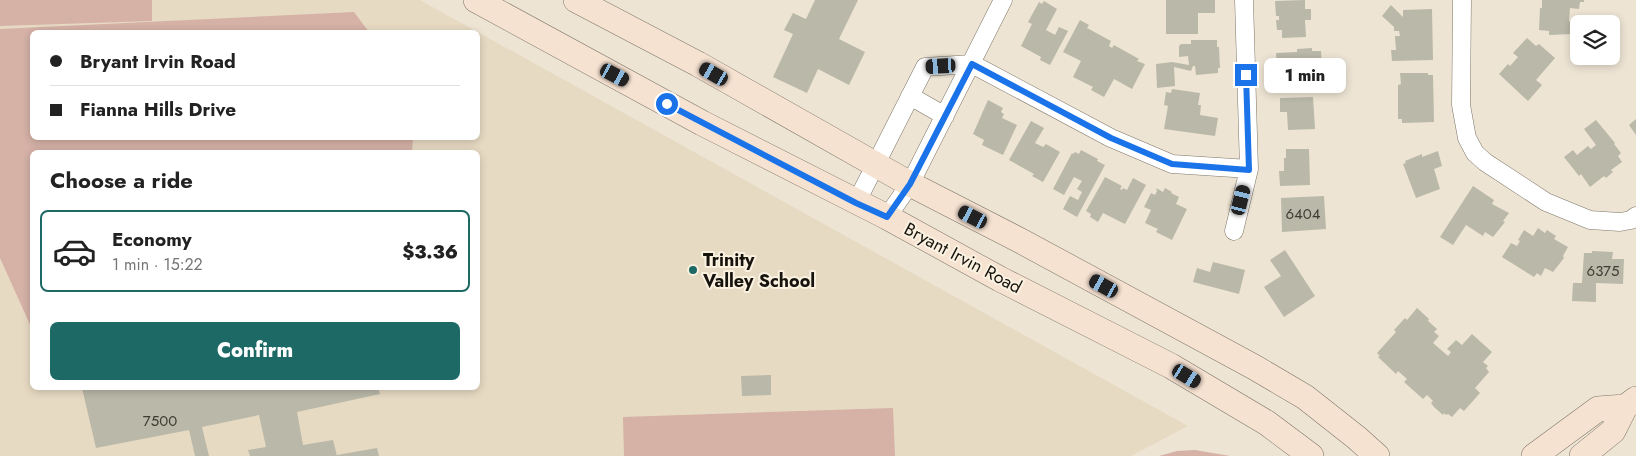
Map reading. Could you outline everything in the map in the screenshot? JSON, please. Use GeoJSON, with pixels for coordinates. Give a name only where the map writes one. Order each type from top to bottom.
{"type":"FeatureCollection","features":[{"type":"Feature","properties":{"kind":"main road","name":"Bryant Irvin Road"},"geometry":{"type":"LineString","coordinates":[[476,0],[702,122],[856,203],[887,217],[1000,279],[1171,366],[1267,423],[1311,456]]}},
{"type":"Feature","properties":{"kind":"main road"},"geometry":{"type":"LineString","coordinates":[[576,0],[598,7],[910,184],[1021,241],[1254,367],[1305,397],[1377,456]]}},
{"type":"Feature","properties":{"kind":"main road"},"geometry":{"type":"LineString","coordinates":[[1534,456],[1598,409],[1631,403]]}},
{"type":"Feature","properties":{"kind":"main road"},"geometry":{"type":"LineString","coordinates":[[1582,456],[1613,431],[1631,403]]}},
{"type":"Feature","properties":{"kind":"street"},"geometry":{"type":"LineString","coordinates":[[887,217],[910,184],[1003,0]]}},
{"type":"Feature","properties":{"kind":"street"},"geometry":{"type":"LineString","coordinates":[[1234,231],[1249,170],[1244,0]]}},
{"type":"Feature","properties":{"kind":"street"},"geometry":{"type":"LineString","coordinates":[[1462,0],[1461,105],[1467,138],[1475,153],[1485,162],[1546,202],[1590,220],[1620,222],[1631,220],[1636,216]]}},
{"type":"Feature","properties":{"kind":"street"},"geometry":{"type":"LineString","coordinates":[[856,203],[925,67],[972,64],[1111,138],[1172,164],[1249,170]]}},
{"type":"Feature","properties":{"kind":"street"},"geometry":{"type":"LineString","coordinates":[[910,96],[945,116]]}},
{"type":"Feature","properties":{"kind":"shaded area","name":"Trinity Valley School"},"geometry":{"type":"Polygon","coordinates":[[[0,0],[420,0],[474,30],[30,30],[30,140],[480,140],[480,33],[1188,426],[1131,456],[0,456],[0,0]]]}},
{"type":"Feature","properties":{"kind":"shaded area"},"geometry":{"type":"Polygon","coordinates":[[[0,0],[152,0],[152,21],[0,26],[0,0]]]}},
{"type":"Feature","properties":{"kind":"shaded area"},"geometry":{"type":"Polygon","coordinates":[[[354,12],[368,30],[30,30],[30,140],[413,140],[412,150],[30,150],[30,325],[0,258],[0,29],[354,12]]]}},
{"type":"Feature","properties":{"kind":"shaded area"},"geometry":{"type":"Polygon","coordinates":[[[893,408],[895,456],[624,456],[623,417],[893,408]]]}},
{"type":"Feature","properties":{"kind":"shaded area"},"geometry":{"type":"Polygon","coordinates":[[[1195,450],[1230,456],[1159,456],[1177,451],[1195,450]]]}},
{"type":"Feature","properties":{"kind":"building"},"geometry":{"type":"Polygon","coordinates":[[[815,0],[858,0],[839,39],[865,52],[849,85],[818,69],[807,93],[773,77],[793,34],[784,30],[793,13],[806,19],[815,0]]]}},
{"type":"Feature","properties":{"kind":"building"},"geometry":{"type":"Polygon","coordinates":[[[1166,0],[1215,0],[1215,13],[1198,13],[1198,34],[1166,34],[1166,0]]]}},
{"type":"Feature","properties":{"kind":"building"},"geometry":{"type":"Polygon","coordinates":[[[1305,0],[1305,9],[1311,9],[1311,20],[1305,20],[1306,37],[1282,38],[1282,30],[1277,30],[1276,20],[1279,20],[1279,16],[1276,16],[1275,1],[1305,0]]]}},
{"type":"Feature","properties":{"kind":"building"},"geometry":{"type":"Polygon","coordinates":[[[1542,0],[1584,0],[1584,2],[1580,2],[1579,9],[1570,8],[1570,34],[1549,35],[1549,31],[1539,30],[1540,8],[1542,8],[1542,0]]]}},
{"type":"Feature","properties":{"kind":"building"},"geometry":{"type":"Polygon","coordinates":[[[1044,1],[1057,9],[1046,30],[1055,35],[1059,27],[1068,31],[1050,65],[1040,60],[1041,57],[1021,46],[1032,24],[1028,22],[1039,2],[1042,4],[1044,1]]]}},
{"type":"Feature","properties":{"kind":"building"},"geometry":{"type":"Polygon","coordinates":[[[1391,5],[1403,17],[1403,10],[1432,9],[1433,60],[1392,61],[1391,50],[1396,50],[1395,36],[1400,36],[1399,31],[1394,31],[1394,27],[1382,16],[1391,5]]]}},
{"type":"Feature","properties":{"kind":"building"},"geometry":{"type":"Polygon","coordinates":[[[1080,20],[1089,25],[1087,28],[1111,41],[1109,46],[1112,48],[1114,45],[1139,59],[1137,61],[1145,64],[1132,89],[1114,79],[1104,97],[1091,90],[1093,87],[1073,77],[1081,61],[1063,52],[1080,20]]]}},
{"type":"Feature","properties":{"kind":"building"},"geometry":{"type":"Polygon","coordinates":[[[1527,38],[1536,46],[1539,44],[1555,58],[1536,80],[1542,85],[1528,101],[1499,74],[1518,57],[1513,53],[1527,38]]]}},
{"type":"Feature","properties":{"kind":"building"},"geometry":{"type":"Polygon","coordinates":[[[1191,40],[1217,40],[1220,68],[1218,68],[1218,73],[1196,75],[1195,66],[1193,66],[1191,71],[1174,67],[1175,86],[1157,88],[1156,64],[1172,62],[1189,65],[1188,56],[1179,57],[1179,46],[1181,44],[1191,44],[1191,40]]]}},
{"type":"Feature","properties":{"kind":"building"},"geometry":{"type":"Polygon","coordinates":[[[1312,48],[1312,51],[1321,51],[1323,88],[1291,90],[1290,67],[1277,68],[1276,53],[1297,52],[1297,49],[1312,48]]]}},
{"type":"Feature","properties":{"kind":"building"},"geometry":{"type":"Polygon","coordinates":[[[1400,73],[1428,73],[1428,75],[1433,75],[1434,122],[1402,123],[1402,119],[1398,119],[1400,73]]]}},
{"type":"Feature","properties":{"kind":"building"},"geometry":{"type":"Polygon","coordinates":[[[1172,89],[1200,93],[1198,105],[1201,105],[1200,115],[1218,118],[1215,136],[1164,129],[1168,106],[1164,105],[1166,92],[1171,93],[1172,89]]]}},
{"type":"Feature","properties":{"kind":"building"},"geometry":{"type":"Polygon","coordinates":[[[1313,97],[1315,129],[1288,130],[1287,112],[1280,112],[1280,98],[1313,97]]]}},
{"type":"Feature","properties":{"kind":"building"},"geometry":{"type":"Polygon","coordinates":[[[988,100],[1003,108],[1001,112],[1004,114],[1002,118],[1017,125],[1003,155],[982,145],[984,140],[973,134],[988,100]]]}},
{"type":"Feature","properties":{"kind":"building"},"geometry":{"type":"Polygon","coordinates":[[[1636,119],[1636,135],[1629,125],[1636,119]]]}},
{"type":"Feature","properties":{"kind":"building"},"geometry":{"type":"Polygon","coordinates":[[[1596,120],[1615,143],[1621,153],[1618,156],[1622,162],[1611,170],[1613,172],[1606,178],[1604,176],[1590,187],[1581,174],[1579,176],[1564,157],[1573,150],[1577,155],[1588,146],[1591,149],[1596,145],[1584,129],[1596,120]]]}},
{"type":"Feature","properties":{"kind":"building"},"geometry":{"type":"Polygon","coordinates":[[[1031,121],[1044,128],[1035,143],[1043,147],[1046,144],[1060,152],[1043,182],[1032,176],[1034,174],[1009,160],[1031,121]]]}},
{"type":"Feature","properties":{"kind":"building"},"geometry":{"type":"Polygon","coordinates":[[[1286,149],[1309,149],[1310,185],[1280,186],[1279,171],[1284,171],[1286,149]]]}},
{"type":"Feature","properties":{"kind":"building"},"geometry":{"type":"Polygon","coordinates":[[[1081,150],[1105,165],[1077,217],[1063,209],[1070,196],[1078,200],[1082,192],[1077,189],[1082,181],[1074,177],[1064,195],[1053,189],[1072,153],[1079,154],[1081,150]]]}},
{"type":"Feature","properties":{"kind":"building"},"geometry":{"type":"Polygon","coordinates":[[[1438,151],[1442,166],[1434,169],[1440,189],[1416,198],[1403,164],[1406,163],[1405,161],[1422,154],[1422,157],[1438,151]]]}},
{"type":"Feature","properties":{"kind":"building"},"geometry":{"type":"Polygon","coordinates":[[[1105,177],[1122,186],[1120,189],[1122,190],[1123,188],[1127,190],[1133,178],[1146,185],[1125,224],[1103,213],[1098,222],[1090,217],[1091,214],[1086,211],[1105,177]]]}},
{"type":"Feature","properties":{"kind":"building"},"geometry":{"type":"Polygon","coordinates":[[[1473,186],[1494,200],[1492,204],[1509,213],[1503,221],[1505,222],[1493,237],[1485,232],[1483,236],[1466,225],[1453,245],[1440,237],[1473,186]]]}},
{"type":"Feature","properties":{"kind":"building"},"geometry":{"type":"Polygon","coordinates":[[[1156,188],[1163,192],[1165,188],[1172,192],[1179,197],[1176,204],[1187,209],[1172,240],[1156,232],[1158,229],[1145,223],[1151,210],[1144,207],[1151,193],[1155,195],[1156,188]]]}},
{"type":"Feature","properties":{"kind":"building"},"geometry":{"type":"Polygon","coordinates":[[[1324,196],[1326,229],[1282,232],[1281,198],[1324,196]]]}},
{"type":"Feature","properties":{"kind":"building"},"geometry":{"type":"Polygon","coordinates":[[[1538,228],[1545,233],[1547,230],[1556,236],[1554,239],[1568,247],[1563,256],[1564,258],[1553,272],[1545,268],[1541,276],[1537,273],[1534,277],[1502,257],[1511,243],[1517,246],[1524,230],[1533,236],[1538,228]]]}},
{"type":"Feature","properties":{"kind":"building"},"geometry":{"type":"Polygon","coordinates":[[[1285,250],[1315,296],[1284,317],[1264,287],[1281,276],[1270,260],[1285,250]]]}},
{"type":"Feature","properties":{"kind":"building"},"geometry":{"type":"Polygon","coordinates":[[[1592,251],[1613,252],[1612,259],[1624,259],[1623,284],[1596,283],[1596,302],[1572,301],[1573,283],[1582,283],[1584,253],[1592,253],[1592,251]]]}},
{"type":"Feature","properties":{"kind":"building"},"geometry":{"type":"Polygon","coordinates":[[[1213,262],[1245,270],[1239,294],[1193,282],[1197,268],[1210,272],[1213,262]]]}},
{"type":"Feature","properties":{"kind":"building"},"geometry":{"type":"Polygon","coordinates":[[[1417,308],[1437,329],[1434,332],[1439,336],[1433,343],[1448,356],[1451,352],[1447,349],[1456,340],[1462,345],[1472,334],[1492,352],[1483,362],[1488,366],[1486,368],[1489,372],[1475,388],[1480,393],[1464,411],[1460,408],[1452,417],[1444,413],[1443,415],[1434,407],[1431,403],[1433,401],[1427,395],[1423,399],[1404,382],[1407,379],[1398,371],[1396,374],[1378,357],[1380,356],[1377,353],[1396,332],[1394,330],[1405,318],[1407,320],[1417,308]]]}},
{"type":"Feature","properties":{"kind":"building"},"geometry":{"type":"Polygon","coordinates":[[[771,375],[771,395],[742,396],[741,376],[771,375]]]}},
{"type":"Feature","properties":{"kind":"building"},"geometry":{"type":"Polygon","coordinates":[[[82,390],[379,390],[380,394],[297,412],[303,445],[333,440],[337,456],[250,456],[248,450],[266,447],[259,415],[202,427],[209,456],[195,456],[189,430],[96,448],[82,390]]]}},
{"type":"Feature","properties":{"kind":"building"},"geometry":{"type":"Polygon","coordinates":[[[377,448],[379,456],[337,456],[337,455],[377,448]]]}},
{"type":"Feature","properties":{"kind":"place","name":"Trinity Valley School"},"geometry":{"type":"Point","coordinates":[693,270]}},
{"type":"Feature","properties":{"kind":"route"},"geometry":{"type":"LineString","coordinates":[[667,104],[856,203],[887,217],[910,184],[972,64],[1111,138],[1172,164],[1249,170],[1246,75]]}}]}
